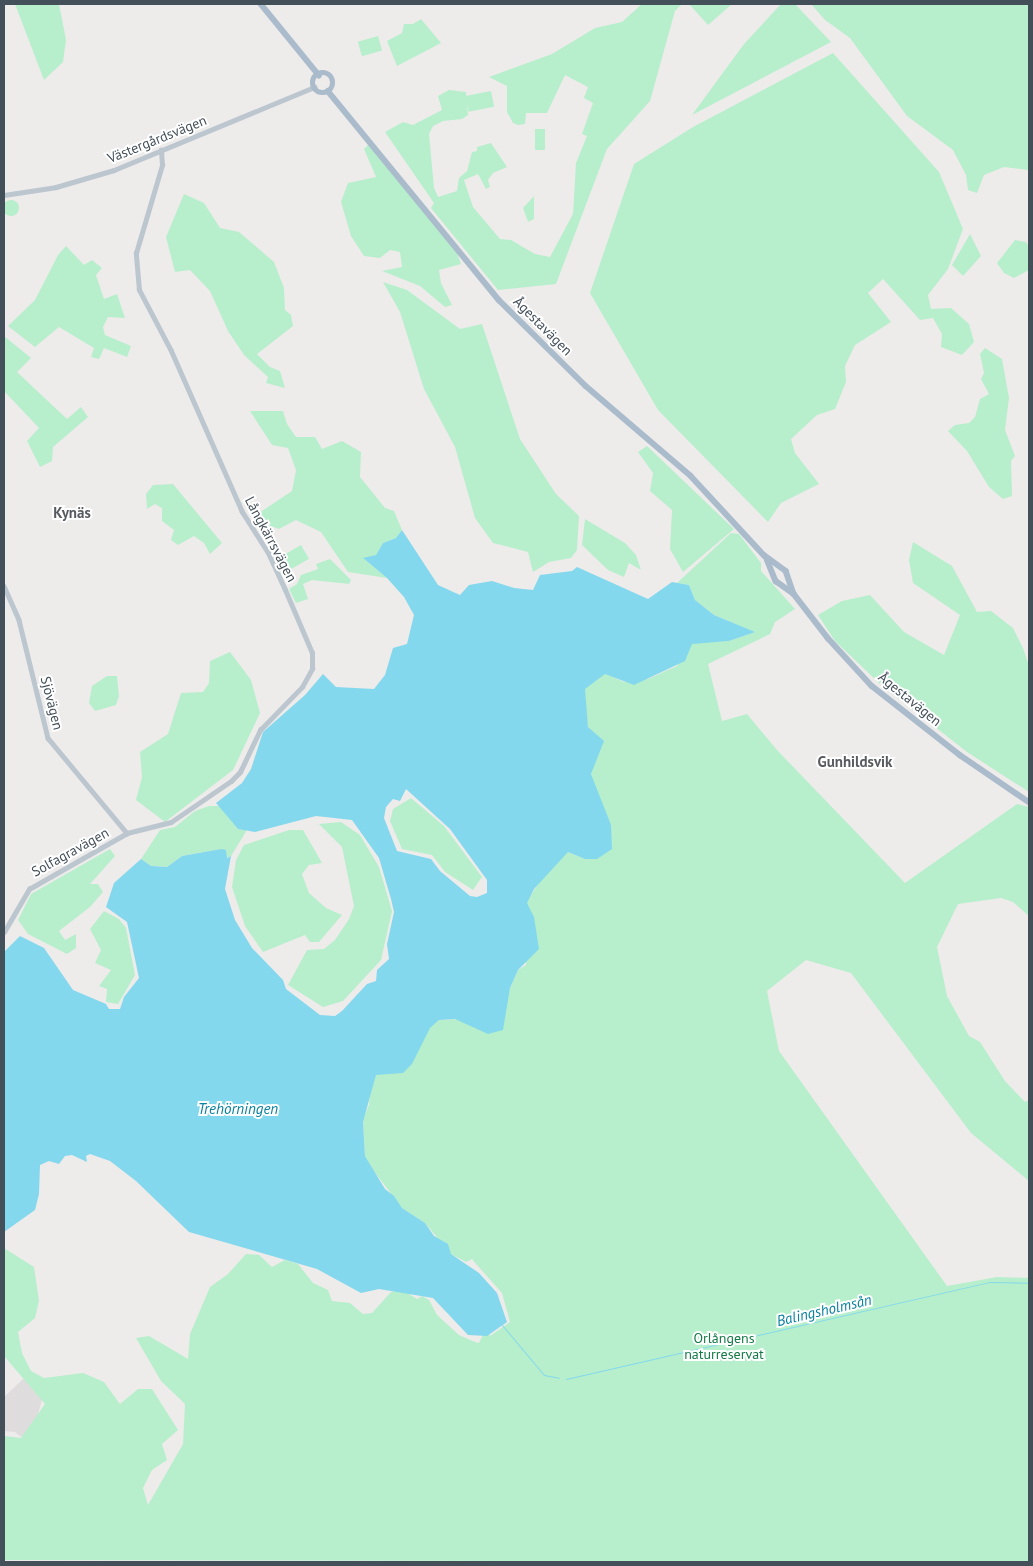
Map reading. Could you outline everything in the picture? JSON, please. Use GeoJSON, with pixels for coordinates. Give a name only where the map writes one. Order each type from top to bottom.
{"type":"FeatureCollection","features":[{"type":"Feature","properties":{"kind":"main road","name":"Ågestavägen"},"geometry":{"type":"LineString","coordinates":[[261,4],[319,75],[330,77],[332,86],[328,91],[499,300],[536,340],[691,476],[764,555],[786,571],[794,594]]}},
{"type":"Feature","properties":{"kind":"main road"},"geometry":{"type":"LineString","coordinates":[[319,75],[314,79],[314,87],[322,93],[328,91]]}},
{"type":"Feature","properties":{"kind":"main road","name":"Ågestavägen"},"geometry":{"type":"LineString","coordinates":[[764,555],[773,574],[780,583],[794,594],[828,638],[872,686],[960,755],[1029,802]]}},
{"type":"Feature","properties":{"kind":"main road"},"geometry":{"type":"LineString","coordinates":[[773,574],[780,568]]}},
{"type":"Feature","properties":{"kind":"main road"},"geometry":{"type":"LineString","coordinates":[[780,583],[788,577]]}},
{"type":"Feature","properties":{"kind":"street","name":"Västergårdsvägen"},"geometry":{"type":"LineString","coordinates":[[4,195],[45,190],[86,179],[314,87]]}},
{"type":"Feature","properties":{"kind":"street","name":"Långkärrsvägen"},"geometry":{"type":"LineString","coordinates":[[142,829],[171,822],[231,781],[240,772],[260,730],[308,679],[313,662],[282,582],[268,553],[246,522],[171,351],[139,290],[136,253],[162,164],[161,150]]}},
{"type":"Feature","properties":{"kind":"street","name":"Sjövägen"},"geometry":{"type":"LineString","coordinates":[[4,586],[21,630],[48,738],[127,833]]}},
{"type":"Feature","properties":{"kind":"street","name":"Solfagravägen"},"geometry":{"type":"LineString","coordinates":[[4,932],[29,888],[127,833],[142,829]]}},
{"type":"Feature","properties":{"kind":"shaded area"},"geometry":{"type":"Polygon","coordinates":[[[24,1378],[43,1396],[35,1425],[21,1437],[15,1432],[4,1431],[4,1397],[24,1378]]]}},
{"type":"Feature","properties":{"kind":"green space"},"geometry":{"type":"Polygon","coordinates":[[[15,4],[59,4],[66,40],[63,62],[44,80],[15,4]]]}},
{"type":"Feature","properties":{"kind":"green space"},"geometry":{"type":"Polygon","coordinates":[[[642,4],[682,4],[675,11],[650,101],[607,149],[556,284],[498,290],[431,208],[434,203],[385,132],[403,122],[413,125],[442,110],[438,96],[449,90],[466,92],[468,115],[462,119],[443,121],[433,126],[429,134],[434,188],[438,197],[457,191],[459,178],[467,171],[472,152],[477,151],[477,147],[491,143],[507,167],[493,173],[488,180],[490,187],[486,189],[478,174],[464,180],[473,207],[500,239],[511,240],[535,254],[550,257],[573,214],[576,163],[587,136],[582,134],[593,103],[584,98],[588,87],[565,75],[547,113],[526,113],[525,124],[518,125],[513,123],[507,112],[507,86],[489,77],[552,54],[595,28],[622,22],[642,4]]]}},
{"type":"Feature","properties":{"kind":"green space"},"geometry":{"type":"Polygon","coordinates":[[[689,4],[732,4],[708,25],[689,4]]]}},
{"type":"Feature","properties":{"kind":"green space"},"geometry":{"type":"Polygon","coordinates":[[[781,4],[795,4],[831,42],[692,115],[744,44],[781,4]]]}},
{"type":"Feature","properties":{"kind":"green space"},"geometry":{"type":"Polygon","coordinates":[[[811,4],[1029,4],[1029,170],[1004,167],[984,175],[977,193],[968,190],[966,175],[953,150],[907,116],[850,38],[825,20],[811,4]]]}},
{"type":"Feature","properties":{"kind":"green space"},"geometry":{"type":"Polygon","coordinates":[[[421,19],[441,43],[397,66],[387,41],[402,33],[404,24],[413,24],[421,19]]]}},
{"type":"Feature","properties":{"kind":"green space"},"geometry":{"type":"Polygon","coordinates":[[[378,36],[382,50],[362,56],[358,42],[378,36]]]}},
{"type":"Feature","properties":{"kind":"green space"},"geometry":{"type":"Polygon","coordinates":[[[833,53],[939,172],[963,229],[948,269],[928,295],[931,309],[951,308],[969,324],[974,342],[962,355],[941,347],[942,334],[933,318],[920,320],[883,279],[868,293],[891,322],[855,345],[845,366],[846,382],[835,409],[817,415],[791,439],[795,453],[819,484],[781,503],[768,522],[658,410],[590,293],[634,164],[693,127],[833,53]]]}},
{"type":"Feature","properties":{"kind":"green space"},"geometry":{"type":"Polygon","coordinates":[[[491,91],[494,107],[469,112],[465,96],[491,91]]]}},
{"type":"Feature","properties":{"kind":"green space"},"geometry":{"type":"Polygon","coordinates":[[[535,129],[545,129],[545,150],[535,150],[535,129]]]}},
{"type":"Feature","properties":{"kind":"green space"},"geometry":{"type":"Polygon","coordinates":[[[369,144],[457,253],[461,264],[439,270],[441,283],[452,305],[445,307],[420,286],[382,271],[402,267],[400,252],[390,250],[380,258],[364,256],[351,236],[341,202],[348,183],[376,177],[364,149],[369,144]]]}},
{"type":"Feature","properties":{"kind":"green space"},"geometry":{"type":"Polygon","coordinates":[[[184,194],[204,203],[220,228],[239,232],[274,262],[284,288],[285,310],[291,315],[293,326],[257,354],[270,367],[280,371],[285,388],[266,383],[268,377],[244,355],[228,331],[210,291],[190,270],[175,272],[166,237],[184,194]]]}},
{"type":"Feature","properties":{"kind":"green space"},"geometry":{"type":"Polygon","coordinates":[[[534,196],[534,219],[528,222],[523,208],[534,196]]]}},
{"type":"Feature","properties":{"kind":"green space"},"geometry":{"type":"Polygon","coordinates":[[[8,200],[14,200],[19,205],[17,214],[8,216],[3,211],[3,205],[8,200]]]}},
{"type":"Feature","properties":{"kind":"green space"},"geometry":{"type":"Polygon","coordinates":[[[970,234],[981,256],[963,276],[952,265],[970,234]]]}},
{"type":"Feature","properties":{"kind":"green space"},"geometry":{"type":"Polygon","coordinates":[[[1015,240],[1026,242],[1029,247],[1029,270],[1014,278],[1004,273],[997,263],[1015,240]]]}},
{"type":"Feature","properties":{"kind":"green space"},"geometry":{"type":"Polygon","coordinates":[[[66,246],[84,265],[92,260],[102,268],[96,275],[104,299],[117,294],[125,318],[108,317],[103,327],[105,335],[131,346],[127,357],[104,348],[99,359],[91,357],[94,348],[59,327],[35,347],[8,326],[35,300],[58,255],[66,246]]]}},
{"type":"Feature","properties":{"kind":"green space"},"geometry":{"type":"Polygon","coordinates":[[[383,282],[407,290],[460,329],[482,324],[520,439],[556,494],[579,516],[577,550],[571,558],[549,562],[533,572],[528,552],[493,543],[475,518],[455,447],[424,389],[400,312],[383,282]]]}},
{"type":"Feature","properties":{"kind":"green space"},"geometry":{"type":"Polygon","coordinates":[[[4,336],[31,358],[17,372],[67,419],[81,407],[88,417],[53,447],[52,461],[40,467],[27,441],[39,428],[4,391],[4,336]]]}},
{"type":"Feature","properties":{"kind":"green space"},"geometry":{"type":"Polygon","coordinates":[[[985,348],[1002,359],[1009,398],[1005,430],[1015,456],[1011,461],[1012,496],[1003,499],[989,487],[967,451],[948,431],[955,425],[969,423],[975,417],[980,399],[989,394],[981,379],[984,373],[980,354],[985,348]]]}},
{"type":"Feature","properties":{"kind":"green space"},"geometry":{"type":"Polygon","coordinates":[[[250,411],[283,411],[287,424],[296,437],[315,437],[322,449],[342,441],[361,452],[360,477],[385,508],[394,511],[402,530],[396,538],[383,543],[376,555],[364,559],[387,578],[348,572],[321,532],[296,520],[279,529],[257,521],[259,513],[292,491],[296,470],[288,448],[272,445],[250,411]]]}},
{"type":"Feature","properties":{"kind":"green space"},"geometry":{"type":"Polygon","coordinates":[[[647,446],[734,529],[683,572],[670,549],[672,510],[650,491],[653,473],[638,452],[647,446]]]}},
{"type":"Feature","properties":{"kind":"green space"},"geometry":{"type":"Polygon","coordinates":[[[173,484],[222,543],[210,554],[204,543],[194,536],[178,545],[171,540],[174,530],[162,521],[162,508],[155,504],[147,509],[146,494],[153,485],[173,484]]]}},
{"type":"Feature","properties":{"kind":"green space"},"geometry":{"type":"Polygon","coordinates":[[[585,519],[625,543],[636,555],[641,570],[629,563],[624,577],[608,570],[582,545],[585,519]]]}},
{"type":"Feature","properties":{"kind":"green space","name":"Orlångens naturreservat"},"geometry":{"type":"Polygon","coordinates":[[[731,533],[739,534],[761,563],[761,571],[795,609],[775,622],[770,634],[708,664],[722,721],[747,714],[777,750],[905,883],[1017,804],[1029,807],[1029,916],[1013,902],[1001,898],[958,904],[937,947],[947,996],[969,1036],[980,1042],[1005,1081],[1025,1102],[1029,1100],[1029,1181],[971,1133],[851,973],[806,960],[767,991],[779,1051],[947,1286],[997,1277],[1029,1278],[1029,1562],[4,1560],[4,1436],[21,1438],[45,1404],[4,1356],[4,1248],[34,1267],[39,1301],[35,1318],[18,1332],[22,1353],[31,1371],[44,1378],[83,1373],[104,1382],[120,1404],[138,1389],[152,1389],[178,1430],[162,1444],[167,1460],[152,1470],[143,1488],[148,1505],[183,1444],[185,1404],[161,1381],[136,1338],[149,1336],[188,1359],[190,1334],[210,1287],[228,1274],[246,1254],[259,1255],[272,1267],[285,1260],[298,1264],[313,1283],[328,1290],[332,1301],[350,1303],[363,1314],[372,1313],[391,1292],[403,1290],[417,1299],[422,1296],[429,1300],[437,1315],[459,1335],[475,1342],[479,1343],[487,1326],[490,1336],[510,1322],[502,1293],[472,1259],[466,1262],[451,1254],[425,1223],[402,1208],[373,1170],[365,1156],[363,1119],[369,1105],[371,1076],[420,1045],[425,1032],[439,1020],[501,1017],[518,970],[526,965],[525,904],[553,861],[568,852],[585,859],[597,859],[591,782],[592,733],[588,727],[583,689],[604,673],[624,682],[648,679],[677,666],[692,643],[729,641],[754,632],[714,615],[695,600],[689,585],[677,583],[731,533]]]}},
{"type":"Feature","properties":{"kind":"green space"},"geometry":{"type":"Polygon","coordinates":[[[913,542],[952,566],[977,612],[991,611],[1013,628],[1023,648],[1029,666],[1029,792],[967,752],[879,683],[835,641],[818,615],[842,601],[870,595],[904,632],[944,655],[960,615],[913,583],[909,560],[913,542]]]}},
{"type":"Feature","properties":{"kind":"green space"},"geometry":{"type":"Polygon","coordinates":[[[301,545],[309,559],[288,571],[280,557],[301,545]]]}},
{"type":"Feature","properties":{"kind":"green space"},"geometry":{"type":"Polygon","coordinates":[[[330,559],[351,580],[349,584],[312,580],[303,584],[308,599],[296,603],[289,589],[297,584],[301,575],[318,569],[316,564],[330,559]]]}},
{"type":"Feature","properties":{"kind":"green space"},"geometry":{"type":"Polygon","coordinates":[[[230,652],[251,680],[260,713],[233,770],[165,822],[136,800],[142,777],[140,752],[168,734],[181,693],[203,692],[209,683],[210,661],[230,652]]]}},
{"type":"Feature","properties":{"kind":"green space"},"geometry":{"type":"Polygon","coordinates":[[[107,676],[117,676],[119,696],[116,705],[95,711],[89,703],[92,686],[107,676]]]}},
{"type":"Feature","properties":{"kind":"green space"},"geometry":{"type":"Polygon","coordinates":[[[411,798],[444,826],[482,877],[473,890],[445,872],[432,855],[402,849],[390,821],[393,809],[411,798]]]}},
{"type":"Feature","properties":{"kind":"green space"},"geometry":{"type":"Polygon","coordinates":[[[209,806],[219,806],[238,829],[247,830],[231,856],[226,858],[221,849],[182,856],[167,867],[151,866],[141,859],[160,830],[175,827],[195,811],[209,806]]]}},
{"type":"Feature","properties":{"kind":"green space"},"geometry":{"type":"Polygon","coordinates":[[[341,822],[360,835],[379,867],[392,911],[381,960],[343,1001],[323,1007],[288,985],[307,950],[324,949],[335,940],[349,919],[354,906],[342,847],[319,824],[341,822]]]}},
{"type":"Feature","properties":{"kind":"green space"},"geometry":{"type":"Polygon","coordinates":[[[289,830],[303,830],[322,863],[309,865],[302,874],[309,893],[326,908],[342,915],[319,942],[310,942],[305,935],[263,952],[245,926],[232,887],[236,860],[244,845],[289,830]]]}},
{"type":"Feature","properties":{"kind":"green space"},"geometry":{"type":"Polygon","coordinates":[[[110,849],[115,856],[90,884],[98,884],[103,892],[90,907],[59,931],[65,940],[76,934],[76,948],[67,954],[28,934],[18,920],[31,894],[110,849]]]}},
{"type":"Feature","properties":{"kind":"green space"},"geometry":{"type":"Polygon","coordinates":[[[104,911],[119,919],[126,928],[135,975],[118,1004],[106,1002],[107,989],[99,986],[111,970],[95,963],[101,950],[90,929],[104,911]]]}},
{"type":"Feature","properties":{"kind":"water","name":"Trehörningen"},"geometry":{"type":"Polygon","coordinates":[[[402,530],[438,585],[460,595],[469,585],[492,581],[514,588],[533,590],[540,575],[572,571],[577,567],[648,599],[672,582],[689,585],[695,600],[714,615],[755,632],[729,641],[692,644],[685,661],[634,685],[605,674],[585,689],[588,727],[604,741],[591,774],[611,825],[612,849],[597,859],[585,859],[568,852],[534,889],[527,903],[534,917],[539,949],[518,970],[510,988],[503,1030],[488,1034],[455,1019],[439,1020],[430,1028],[412,1064],[403,1073],[376,1075],[363,1122],[365,1156],[385,1189],[394,1196],[402,1208],[425,1223],[434,1236],[448,1244],[451,1254],[479,1273],[497,1293],[507,1322],[487,1336],[468,1335],[433,1298],[379,1289],[361,1293],[317,1269],[189,1232],[136,1181],[110,1161],[90,1154],[86,1156],[87,1162],[72,1155],[65,1156],[59,1164],[49,1161],[40,1165],[39,1194],[35,1210],[4,1232],[4,952],[20,936],[44,948],[73,990],[106,1004],[109,1009],[120,1009],[124,997],[139,978],[127,922],[106,907],[114,883],[141,859],[151,866],[167,867],[182,856],[221,849],[226,850],[227,858],[231,856],[225,889],[235,920],[252,948],[283,980],[286,989],[320,1015],[335,1016],[342,1011],[367,984],[376,981],[377,970],[389,959],[387,944],[394,912],[391,899],[379,858],[352,820],[316,816],[255,832],[238,829],[216,803],[242,783],[251,769],[263,732],[305,695],[323,674],[336,687],[374,689],[385,675],[393,648],[407,644],[414,615],[404,597],[387,578],[363,558],[376,555],[383,543],[396,538],[402,530]],[[406,789],[400,801],[393,799],[386,807],[384,818],[397,851],[431,859],[440,871],[470,896],[477,897],[487,893],[487,880],[450,829],[406,789]]]}},
{"type":"Feature","properties":{"kind":"waterway","name":"Balingsholmsån"},"geometry":{"type":"LineString","coordinates":[[566,1379],[990,1282],[1029,1283]]}},
{"type":"Feature","properties":{"kind":"waterway","name":"Balingsholmsån"},"geometry":{"type":"LineString","coordinates":[[502,1325],[544,1375],[559,1378]]}},
{"type":"Feature","properties":{"kind":"district","name":"Kynäs"},"geometry":{"type":"Point","coordinates":[72,513]}},
{"type":"Feature","properties":{"kind":"district","name":"Gunhildsvik"},"geometry":{"type":"Point","coordinates":[855,762]}}]}
